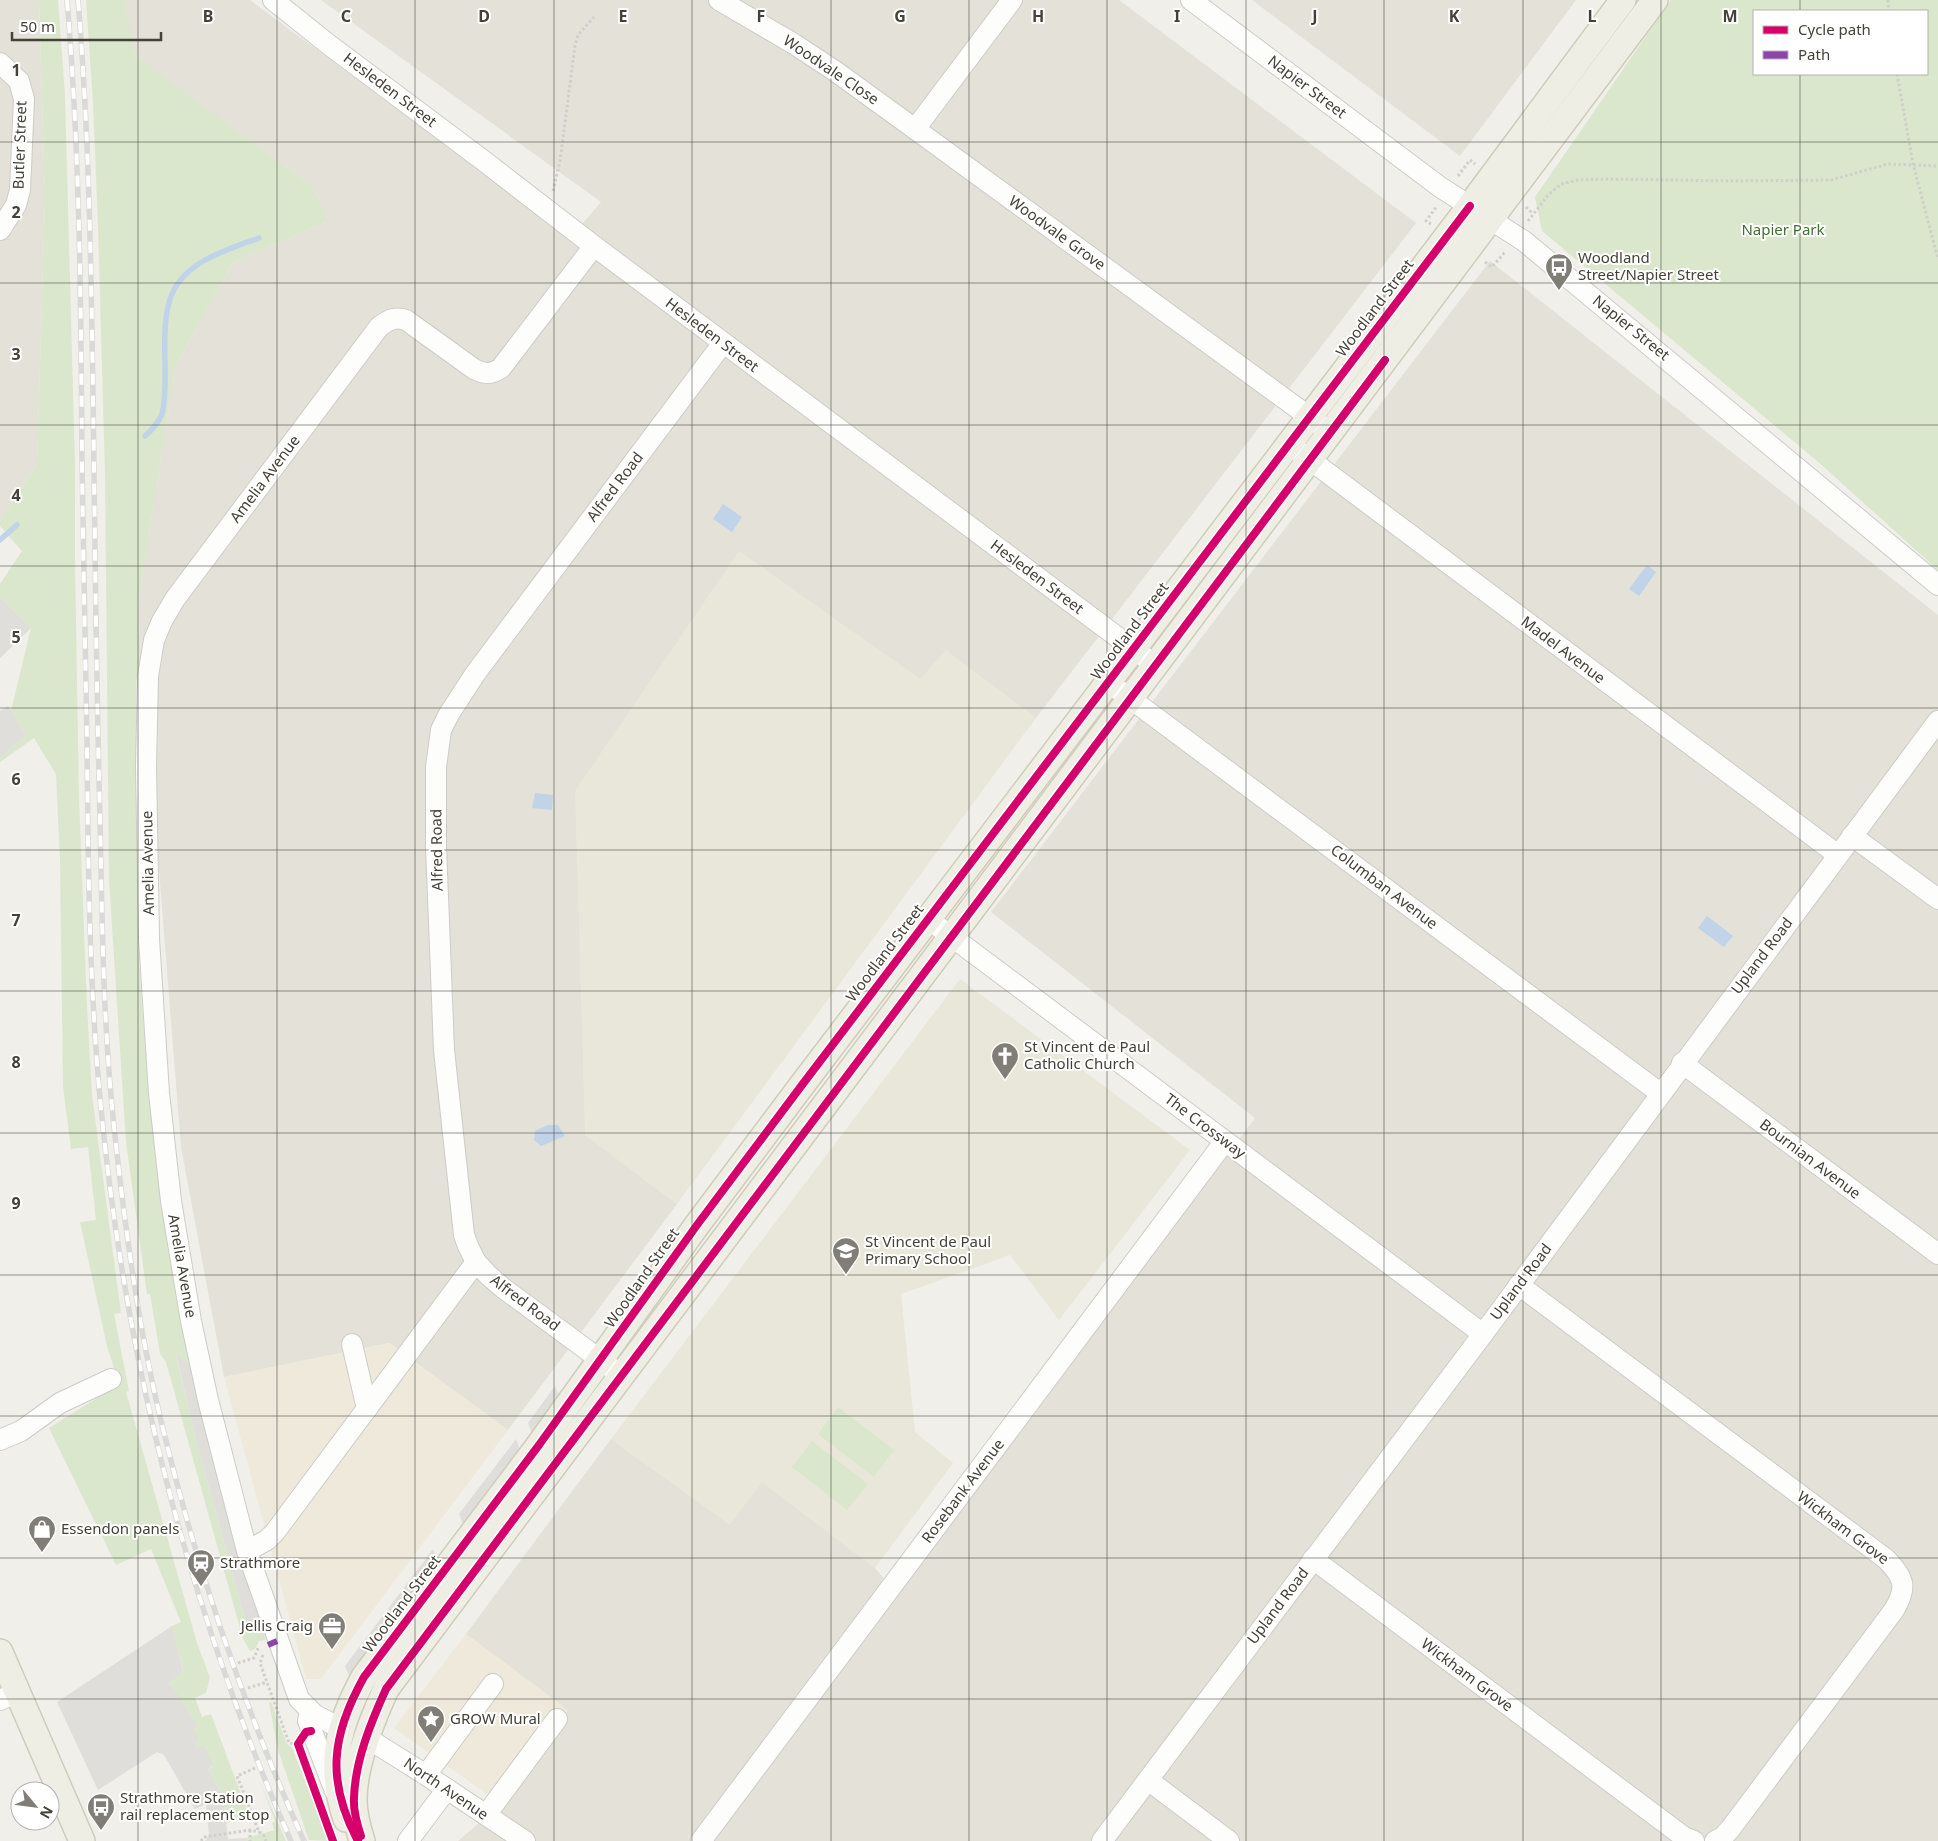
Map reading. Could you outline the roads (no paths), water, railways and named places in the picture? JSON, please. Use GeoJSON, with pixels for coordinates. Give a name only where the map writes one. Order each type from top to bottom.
{"type":"FeatureCollection","features":[{"type":"Feature","properties":{"kind":"main road","name":"Woodland Street"},"geometry":{"type":"LineString","coordinates":[[358,1841],[346,1819],[340,1799],[336,1782],[336,1763],[342,1729],[349,1707],[364,1677],[539,1445],[703,1217],[1470,206],[1623,0]]}},
{"type":"Feature","properties":{"kind":"main road"},"geometry":{"type":"LineString","coordinates":[[362,1841],[357,1823],[354,1797],[367,1738],[386,1689],[677,1303],[825,1102],[952,937],[1655,0]]}},
{"type":"Feature","properties":{"kind":"main road"},"geometry":{"type":"LineString","coordinates":[[0,1652],[9,1696],[82,1841]]}},
{"type":"Feature","properties":{"kind":"main road"},"geometry":{"type":"LineString","coordinates":[[342,1729],[367,1738]]}},
{"type":"Feature","properties":{"kind":"street","name":"Woodvale Close"},"geometry":{"type":"LineString","coordinates":[[719,0],[819,60],[915,129]]}},
{"type":"Feature","properties":{"kind":"street"},"geometry":{"type":"LineString","coordinates":[[915,129],[1012,0]]}},
{"type":"Feature","properties":{"kind":"street","name":"Hesleden Street"},"geometry":{"type":"LineString","coordinates":[[280,2],[594,246],[1155,665]]}},
{"type":"Feature","properties":{"kind":"street","name":"Napier Street"},"geometry":{"type":"LineString","coordinates":[[1200,3],[1432,181],[1524,241],[1938,584]]}},
{"type":"Feature","properties":{"kind":"street","name":"Butler Street"},"geometry":{"type":"LineString","coordinates":[[0,63],[19,81],[24,99],[20,190],[16,205],[0,230]]}},
{"type":"Feature","properties":{"kind":"street","name":"Woodvale Grove"},"geometry":{"type":"LineString","coordinates":[[915,129],[1330,432]]}},
{"type":"Feature","properties":{"kind":"street","name":"Amelia Avenue"},"geometry":{"type":"LineString","coordinates":[[342,1729],[323,1720],[306,1728],[299,1699],[247,1551],[208,1400],[191,1321],[171,1201],[159,1093],[149,940],[146,766],[148,676],[154,640],[162,621],[175,599],[379,327],[388,320],[395,318],[406,320],[474,369],[486,374],[496,372],[594,246]]}},
{"type":"Feature","properties":{"kind":"street","name":"Alfred Road"},"geometry":{"type":"LineString","coordinates":[[621,1375],[503,1288],[476,1262],[464,1235],[444,1050],[436,846],[436,767],[441,730],[449,714],[476,674],[723,343]]}},
{"type":"Feature","properties":{"kind":"street","name":"Madel Avenue"},"geometry":{"type":"LineString","coordinates":[[1289,444],[1838,855]]}},
{"type":"Feature","properties":{"kind":"street","name":"Columban Avenue"},"geometry":{"type":"LineString","coordinates":[[1108,682],[1660,1093]]}},
{"type":"Feature","properties":{"kind":"street","name":"Upland Road"},"geometry":{"type":"LineString","coordinates":[[1102,1841],[1483,1334],[1682,1063],[1938,721]]}},
{"type":"Feature","properties":{"kind":"street"},"geometry":{"type":"LineString","coordinates":[[1852,836],[1938,899]]}},
{"type":"Feature","properties":{"kind":"street","name":"The Crossway"},"geometry":{"type":"LineString","coordinates":[[928,919],[1483,1334]]}},
{"type":"Feature","properties":{"kind":"street","name":"Bournian Avenue"},"geometry":{"type":"LineString","coordinates":[[1682,1063],[1938,1254]]}},
{"type":"Feature","properties":{"kind":"street","name":"Rosebank Avenue"},"geometry":{"type":"LineString","coordinates":[[701,1841],[1225,1141]]}},
{"type":"Feature","properties":{"kind":"street"},"geometry":{"type":"LineString","coordinates":[[247,1551],[267,1540],[275,1532],[476,1262]]}},
{"type":"Feature","properties":{"kind":"street","name":"Wickham Grove"},"geometry":{"type":"LineString","coordinates":[[1519,1285],[1886,1559],[1898,1570],[1902,1581],[1903,1590],[1894,1610],[1731,1828],[1723,1837],[1715,1841]]}},
{"type":"Feature","properties":{"kind":"street"},"geometry":{"type":"LineString","coordinates":[[352,1344],[367,1409]]}},
{"type":"Feature","properties":{"kind":"street"},"geometry":{"type":"LineString","coordinates":[[0,1440],[21,1431],[60,1402],[111,1379]]}},
{"type":"Feature","properties":{"kind":"street","name":"Wickham Grove"},"geometry":{"type":"LineString","coordinates":[[1313,1560],[1684,1837],[1694,1841]]}},
{"type":"Feature","properties":{"kind":"street"},"geometry":{"type":"LineString","coordinates":[[426,1775],[493,1684]]}},
{"type":"Feature","properties":{"kind":"street"},"geometry":{"type":"LineString","coordinates":[[486,1815],[557,1719]]}},
{"type":"Feature","properties":{"kind":"street"},"geometry":{"type":"LineString","coordinates":[[306,1728],[331,1784],[340,1799]]}},
{"type":"Feature","properties":{"kind":"street","name":"North Avenue"},"geometry":{"type":"LineString","coordinates":[[367,1738],[525,1841]]}},
{"type":"Feature","properties":{"kind":"street"},"geometry":{"type":"LineString","coordinates":[[1148,1780],[1229,1841]]}},
{"type":"Feature","properties":{"kind":"street"},"geometry":{"type":"LineString","coordinates":[[408,1841],[447,1789]]}},
{"type":"Feature","properties":{"kind":"water"},"geometry":{"type":"Polygon","coordinates":[[[723,504],[742,517],[732,532],[713,519],[723,504]]]}},
{"type":"Feature","properties":{"kind":"water"},"geometry":{"type":"Polygon","coordinates":[[[1647,565],[1656,572],[1639,596],[1629,589],[1647,565]]]}},
{"type":"Feature","properties":{"kind":"water"},"geometry":{"type":"Polygon","coordinates":[[[535,793],[553,795],[552,810],[532,808],[535,793]]]}},
{"type":"Feature","properties":{"kind":"water"},"geometry":{"type":"Polygon","coordinates":[[[1707,916],[1733,936],[1724,947],[1698,928],[1707,916]]]}},
{"type":"Feature","properties":{"kind":"water"},"geometry":{"type":"Polygon","coordinates":[[[548,1125],[558,1125],[565,1136],[541,1146],[534,1140],[535,1131],[548,1125]]]}},
{"type":"Feature","properties":{"kind":"waterway"},"geometry":{"type":"LineString","coordinates":[[145,436],[160,419],[164,408],[165,327],[166,315],[172,294],[187,273],[198,265],[222,252],[259,238]]}},
{"type":"Feature","properties":{"kind":"waterway"},"geometry":{"type":"LineString","coordinates":[[0,540],[17,525]]}},
{"type":"Feature","properties":{"kind":"railway"},"geometry":{"type":"LineString","coordinates":[[67,0],[75,115],[79,230],[91,965],[96,1054],[111,1194],[125,1289],[144,1383],[166,1477],[191,1570],[254,1752],[291,1841]]}},
{"type":"Feature","properties":{"kind":"railway"},"geometry":{"type":"LineString","coordinates":[[78,0],[85,98],[90,246],[104,972],[110,1088],[123,1204],[147,1357],[177,1485],[208,1589],[243,1691],[282,1792],[304,1841]]}},
{"type":"Feature","properties":{"kind":"place","name":"Woodland Street/Napier Street"},"geometry":{"type":"Point","coordinates":[1559,291]}},
{"type":"Feature","properties":{"kind":"place","name":"St Vincent de Paul Catholic Church"},"geometry":{"type":"Point","coordinates":[1005,1080]}},
{"type":"Feature","properties":{"kind":"place","name":"St Vincent de Paul Primary School"},"geometry":{"type":"Point","coordinates":[846,1275]}},
{"type":"Feature","properties":{"kind":"place","name":"Essendon panels"},"geometry":{"type":"Point","coordinates":[42,1553]}},
{"type":"Feature","properties":{"kind":"place","name":"Strathmore"},"geometry":{"type":"Point","coordinates":[201,1587]}},
{"type":"Feature","properties":{"kind":"place","name":"Jellis Craig"},"geometry":{"type":"Point","coordinates":[332,1650]}},
{"type":"Feature","properties":{"kind":"place","name":"GROW Mural"},"geometry":{"type":"Point","coordinates":[431,1743]}},
{"type":"Feature","properties":{"kind":"place","name":"Strathmore Station rail replacement stop"},"geometry":{"type":"Point","coordinates":[101,1831]}},
{"type":"Feature","properties":{"kind":"park label","name":"Napier Park"},"geometry":{"type":"Point","coordinates":[1783,230]}}]}
